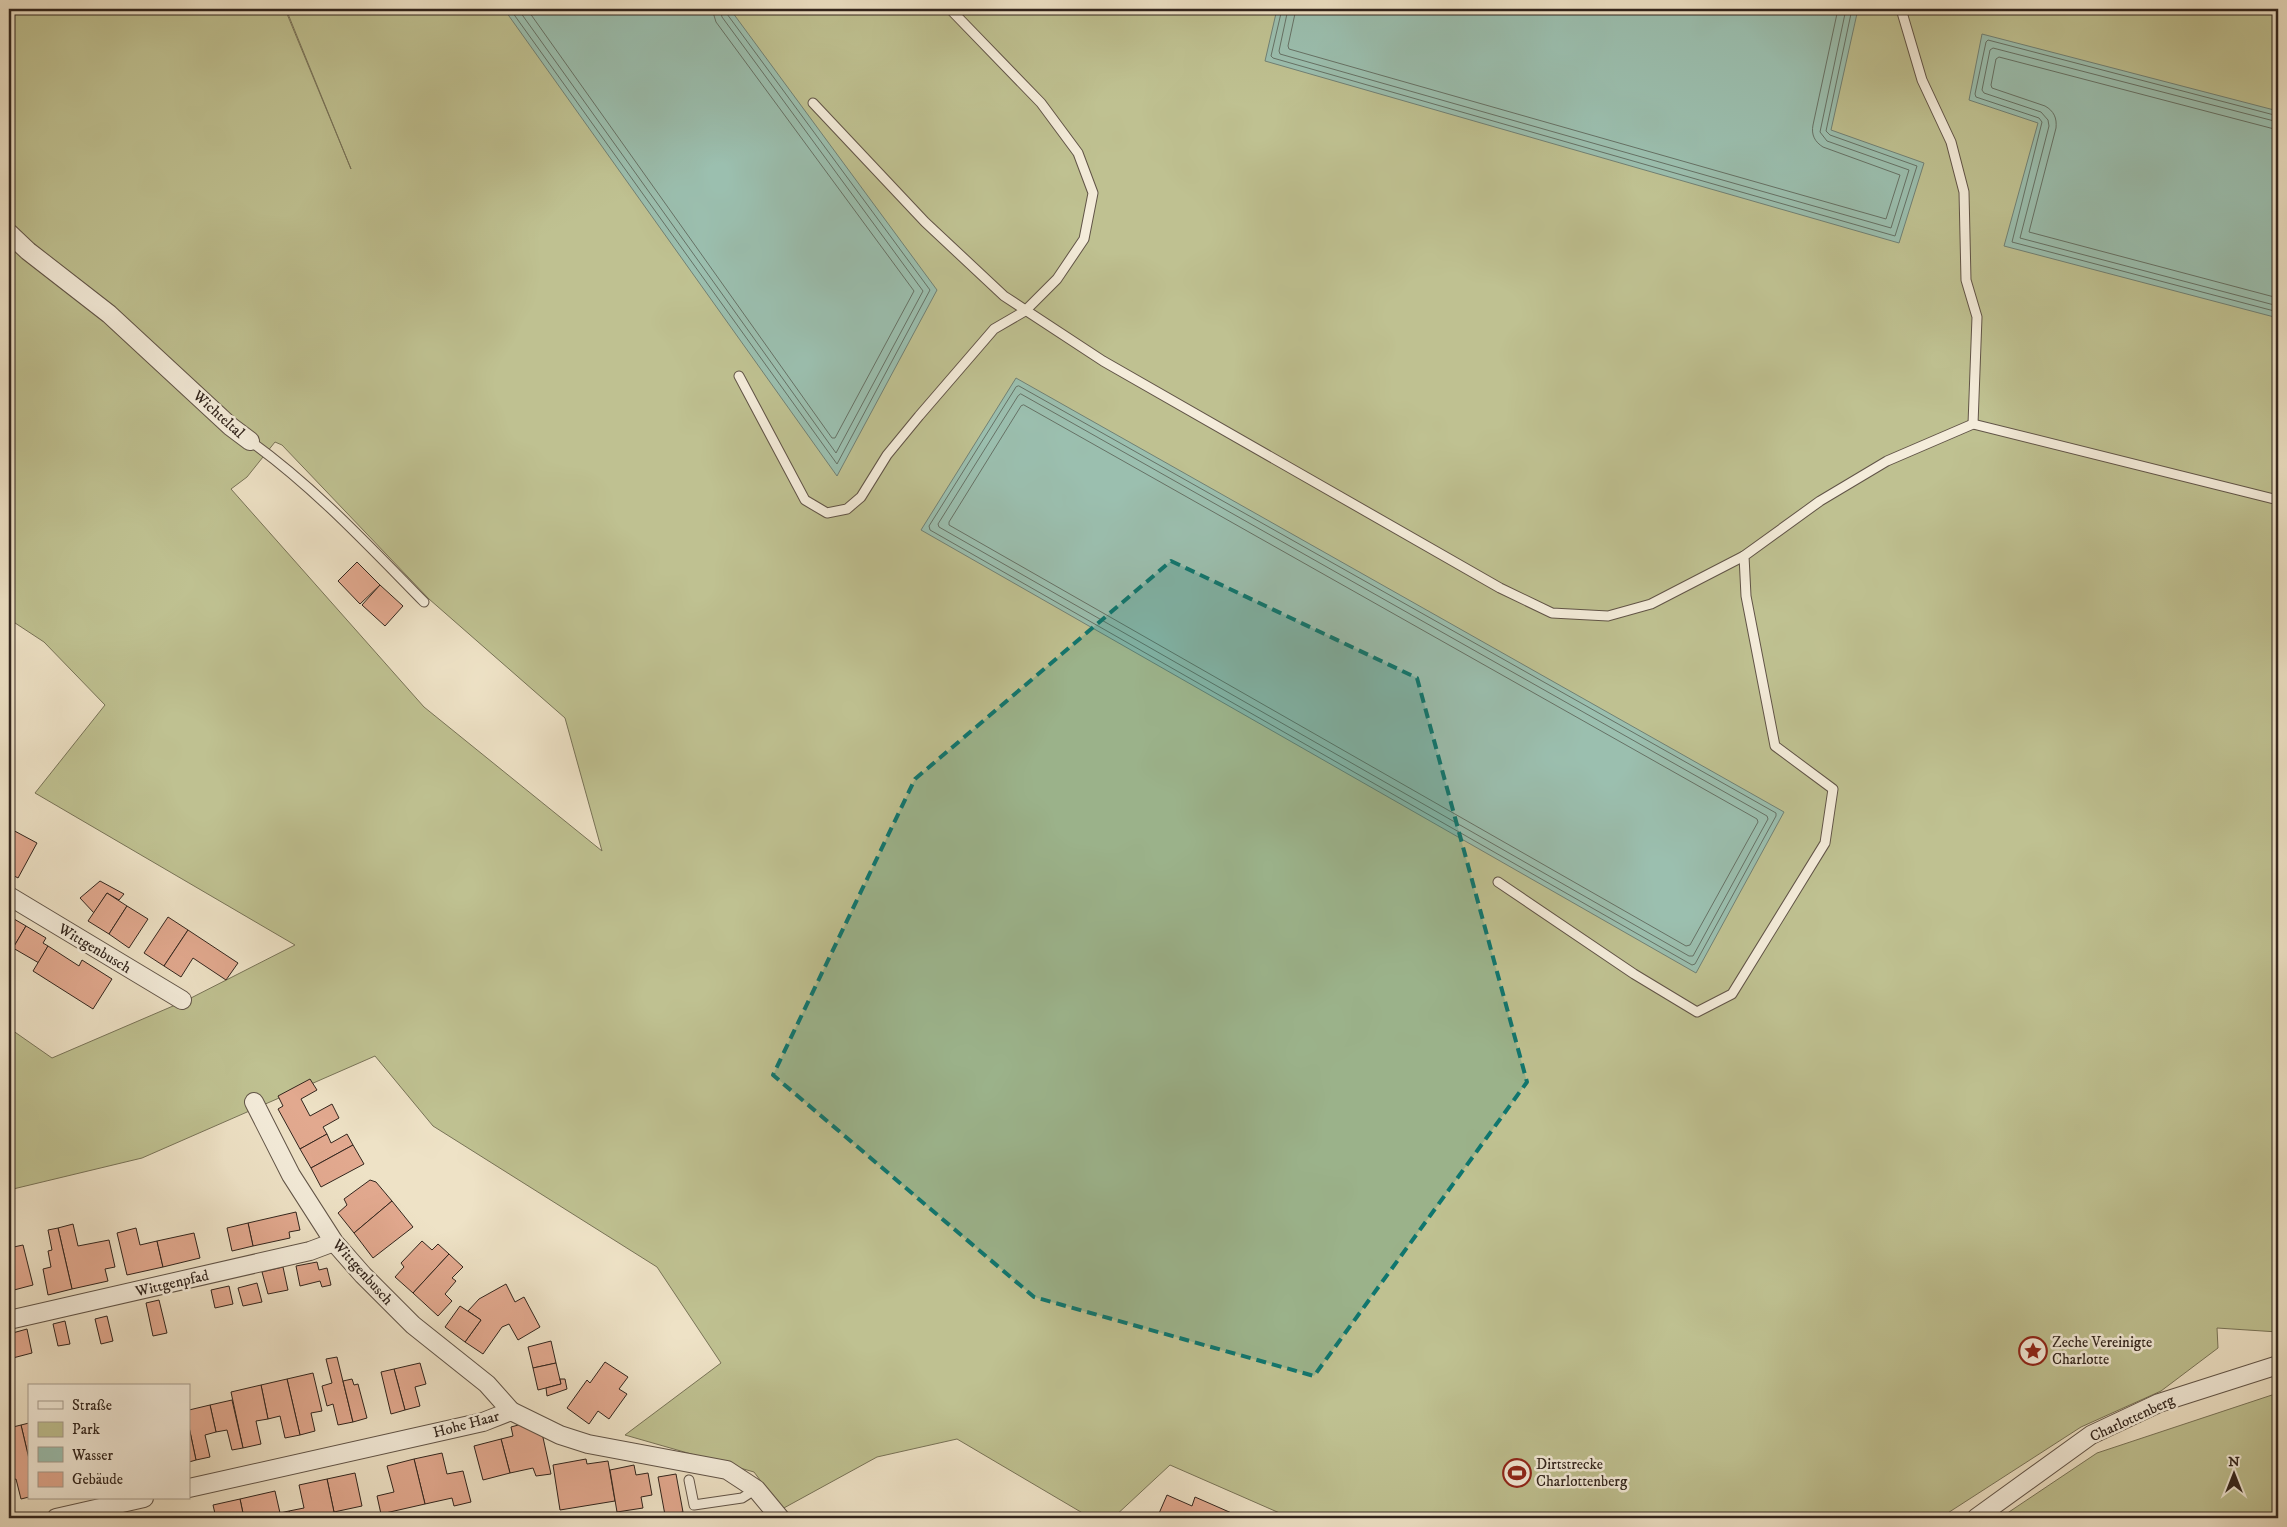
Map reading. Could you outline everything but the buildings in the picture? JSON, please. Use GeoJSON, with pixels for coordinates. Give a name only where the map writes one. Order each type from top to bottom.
{"type":"FeatureCollection","features":[{"type":"Feature","properties":{"kind":"street","name":"Wichteltal"},"geometry":{"type":"LineString","coordinates":[[9,233],[28,251],[109,314],[230,426],[250,440]]}},
{"type":"Feature","properties":{"kind":"street","name":"Wittgenbusch"},"geometry":{"type":"LineString","coordinates":[[9,896],[182,1000]]}},
{"type":"Feature","properties":{"kind":"street","name":"Wittgenbusch"},"geometry":{"type":"LineString","coordinates":[[254,1102],[291,1175],[334,1242],[363,1275],[413,1325],[487,1384],[511,1411]]}},
{"type":"Feature","properties":{"kind":"street","name":"Wittgenpfad"},"geometry":{"type":"LineString","coordinates":[[9,1320],[310,1251],[334,1242]]}},
{"type":"Feature","properties":{"kind":"street","name":"Charlottenberg"},"geometry":{"type":"LineString","coordinates":[[1976,1518],[2091,1435],[2158,1403],[2278,1365]]}},
{"type":"Feature","properties":{"kind":"street","name":"Hohe Haar"},"geometry":{"type":"LineString","coordinates":[[190,1488],[483,1422],[511,1411],[560,1434],[588,1444],[727,1470],[756,1489],[780,1518]]}},
{"type":"Feature","properties":{"kind":"street"},"geometry":{"type":"LineString","coordinates":[[56,1518],[135,1500]]}},
{"type":"Feature","properties":{"kind":"lane"},"geometry":{"type":"LineString","coordinates":[[739,376],[805,500],[827,513],[847,510],[861,497],[887,455],[994,329],[1025,311],[1057,279],[1084,240],[1093,192],[1078,153],[1041,103],[950,9]]}},
{"type":"Feature","properties":{"kind":"lane"},"geometry":{"type":"LineString","coordinates":[[1901,9],[1922,80],[1951,142],[1964,192],[1966,280],[1977,317],[1973,424]]}},
{"type":"Feature","properties":{"kind":"lane"},"geometry":{"type":"LineString","coordinates":[[813,103],[925,222],[1004,296],[1025,311],[1103,362],[1500,588],[1552,613],[1608,616],[1651,604],[1744,556],[1820,501],[1887,461],[1973,424],[2278,500]]}},
{"type":"Feature","properties":{"kind":"lane","name":"Wichteltal"},"geometry":{"type":"LineString","coordinates":[[250,440],[341,517],[424,602]]}},
{"type":"Feature","properties":{"kind":"lane"},"geometry":{"type":"LineString","coordinates":[[1498,882],[1634,974],[1697,1012],[1732,994],[1825,843],[1833,789],[1775,746],[1746,596],[1744,556]]}},
{"type":"Feature","properties":{"kind":"lane"},"geometry":{"type":"LineString","coordinates":[[689,1480],[694,1505],[742,1498],[756,1489]]}},
{"type":"Feature","properties":{"kind":"highlighted area"},"geometry":{"type":"Polygon","coordinates":[[[1171,561],[1417,678],[1527,1082],[1314,1376],[1034,1297],[773,1075],[915,779],[1171,561]]]}},
{"type":"Feature","properties":{"kind":"green space"},"geometry":{"type":"Polygon","coordinates":[[[9,9],[285,9],[351,169],[286,9],[2278,9],[2278,1332],[2217,1328],[2218,1348],[2161,1391],[2081,1427],[1940,1518],[1291,1518],[1170,1465],[1113,1518],[1091,1518],[957,1439],[877,1457],[782,1509],[754,1472],[625,1435],[721,1363],[657,1267],[433,1126],[375,1056],[142,1158],[9,1190],[9,1028],[52,1058],[187,1000],[295,945],[35,793],[105,705],[44,642],[9,619],[9,9]],[[275,442],[247,477],[231,489],[424,707],[602,851],[565,718],[429,599],[282,445],[275,442]]]}},
{"type":"Feature","properties":{"kind":"green space"},"geometry":{"type":"Polygon","coordinates":[[[2278,1393],[2278,1518],[2000,1518],[2097,1453],[2278,1393]]]}},
{"type":"Feature","properties":{"kind":"water"},"geometry":{"type":"Polygon","coordinates":[[[504,9],[730,9],[937,290],[837,476],[504,9]]]}},
{"type":"Feature","properties":{"kind":"water"},"geometry":{"type":"Polygon","coordinates":[[[1277,9],[1858,9],[1831,130],[1924,163],[1899,243],[1265,61],[1277,9]]]}},
{"type":"Feature","properties":{"kind":"water"},"geometry":{"type":"Polygon","coordinates":[[[1982,34],[2278,111],[2278,318],[2004,246],[2038,123],[1969,100],[1982,34]]]}},
{"type":"Feature","properties":{"kind":"water"},"geometry":{"type":"Polygon","coordinates":[[[1016,378],[1784,812],[1696,973],[921,530],[1016,378]]]}},
{"type":"Feature","properties":{"kind":"place","name":"Zeche Vereinigte Charlotte"},"geometry":{"type":"Point","coordinates":[2033,1351]}},
{"type":"Feature","properties":{"kind":"place","name":"Dirtstrecke Charlottenberg"},"geometry":{"type":"Point","coordinates":[1517,1473]}}]}
